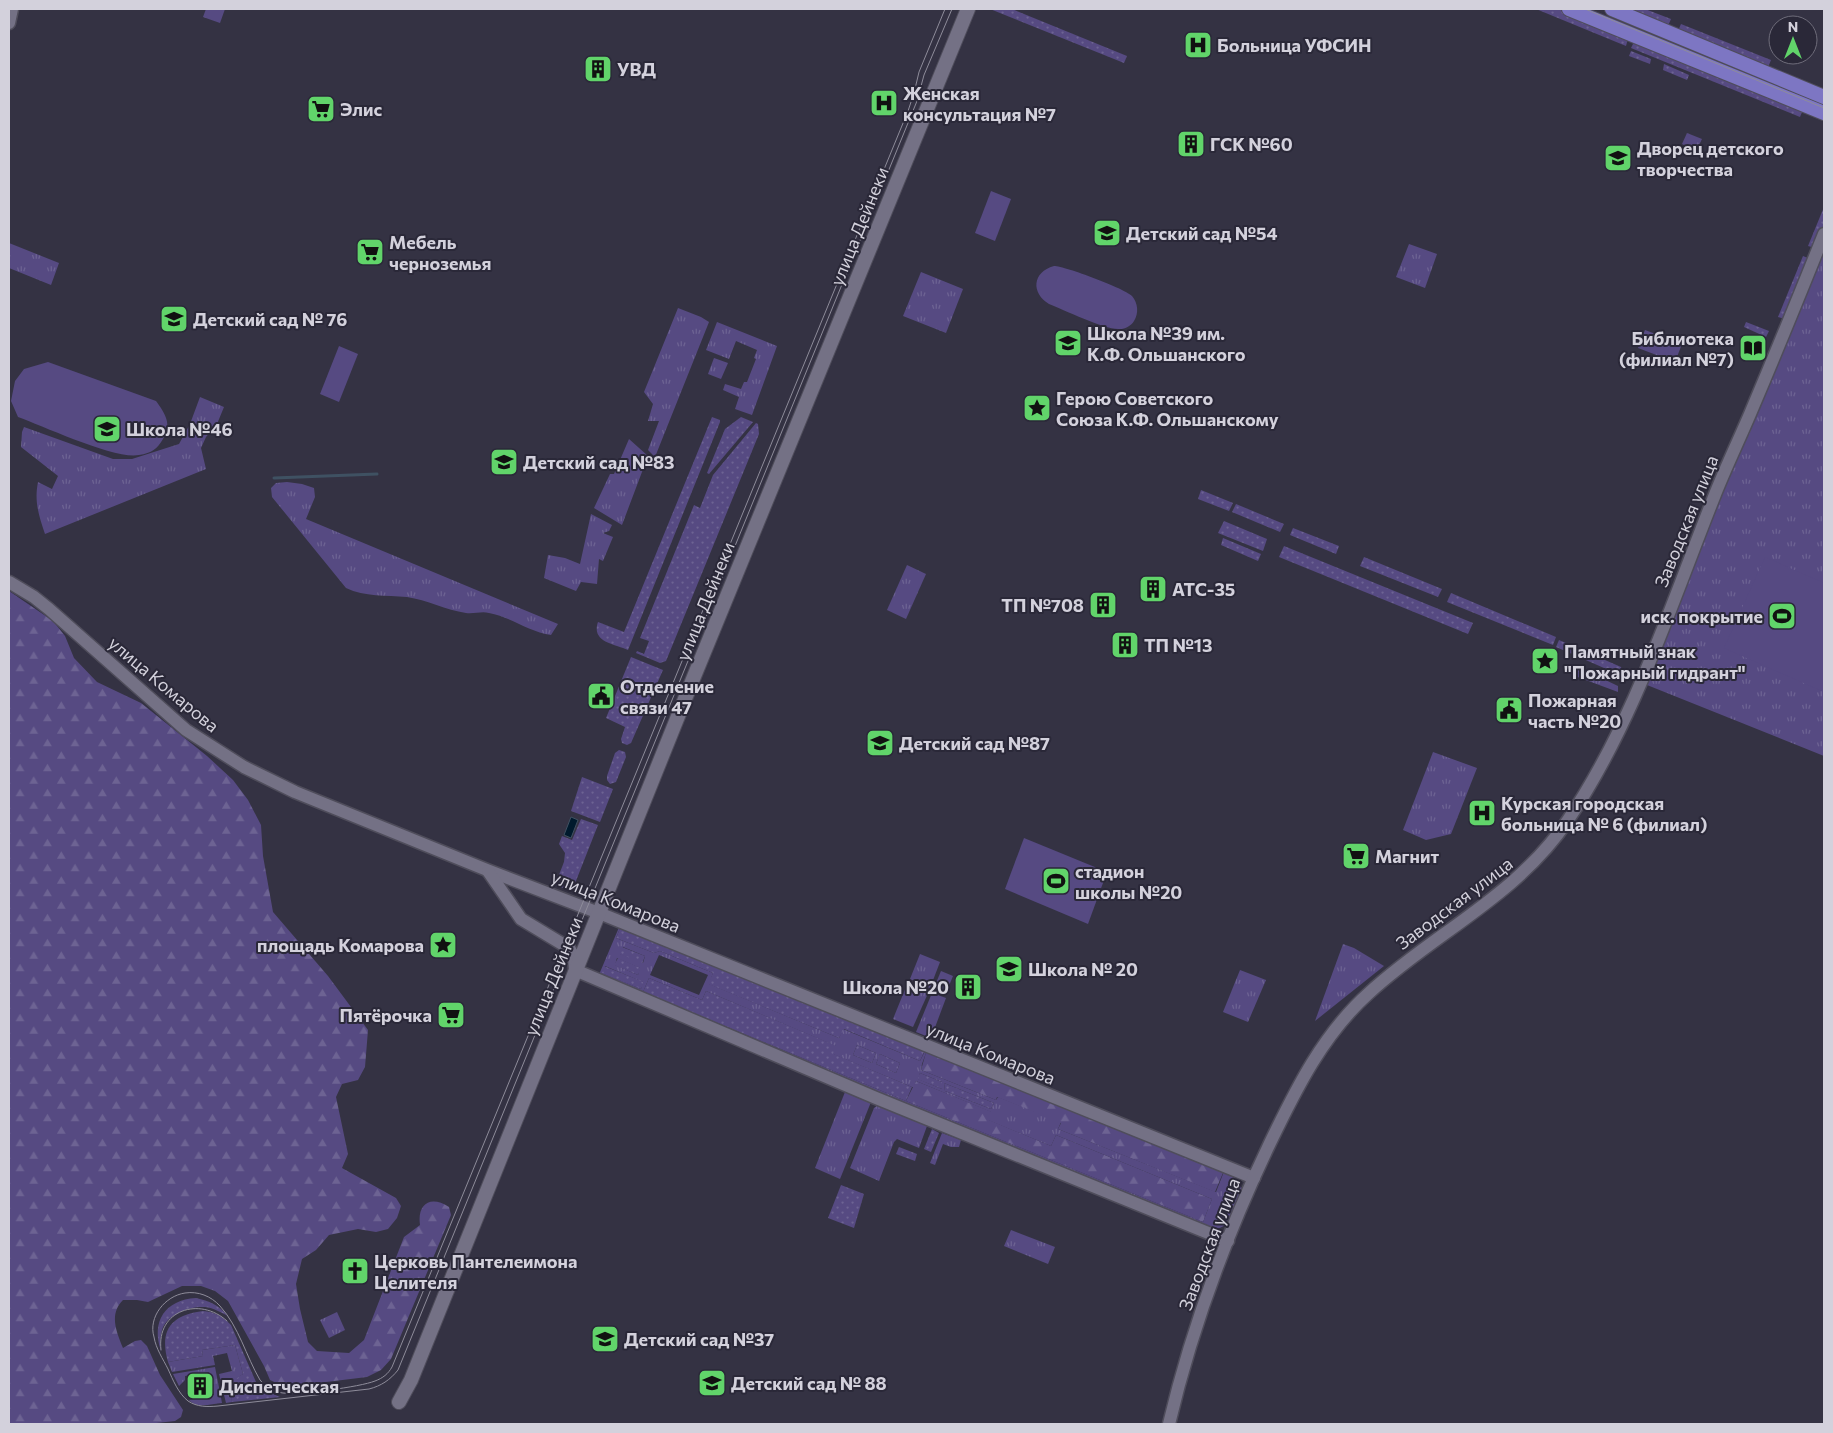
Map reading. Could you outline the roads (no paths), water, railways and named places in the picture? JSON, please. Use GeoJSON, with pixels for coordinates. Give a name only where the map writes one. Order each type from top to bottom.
{"type":"FeatureCollection","features":[{"type":"Feature","properties":{"kind":"main road","name":"улица Дейнеки"},"geometry":{"type":"LineString","coordinates":[[400,1402],[415,1371],[693,678],[968,9]]}},
{"type":"Feature","properties":{"kind":"main road"},"geometry":{"type":"LineString","coordinates":[[1568,9],[1824,113]]}},
{"type":"Feature","properties":{"kind":"main road"},"geometry":{"type":"LineString","coordinates":[[1612,9],[1824,96]]}},
{"type":"Feature","properties":{"kind":"street"},"geometry":{"type":"LineString","coordinates":[[9,23],[12,9]]}},
{"type":"Feature","properties":{"kind":"street","name":"Заводская улица"},"geometry":{"type":"LineString","coordinates":[[1169,1424],[1179,1381],[1196,1328],[1228,1241],[1254,1178],[1295,1092],[1315,1057],[1337,1026],[1369,992],[1396,969],[1501,893],[1519,877],[1565,825],[1593,781],[1619,732],[1639,688],[1715,495],[1824,234]]}},
{"type":"Feature","properties":{"kind":"street","name":"улица Комарова"},"geometry":{"type":"LineString","coordinates":[[9,582],[34,597],[49,609],[186,730],[221,754],[253,772],[300,794],[487,870],[600,913],[1254,1178]]}},
{"type":"Feature","properties":{"kind":"street"},"geometry":{"type":"LineString","coordinates":[[487,870],[521,918],[570,948],[574,957],[575,970],[876,1098],[1228,1241]]}},
{"type":"Feature","properties":{"kind":"water"},"geometry":{"type":"Polygon","coordinates":[[[571,817],[578,820],[571,838],[564,835],[571,817]]]}},
{"type":"Feature","properties":{"kind":"waterway"},"geometry":{"type":"LineString","coordinates":[[274,478],[377,474]]}},
{"type":"Feature","properties":{"kind":"tram line"},"geometry":{"type":"LineString","coordinates":[[945,9],[919,72],[908,111],[392,1367],[380,1379],[357,1386],[302,1393],[276,1392],[260,1380],[237,1332],[220,1306],[213,1299],[204,1295],[185,1293],[171,1298],[165,1303],[156,1315],[153,1329],[158,1350],[176,1386],[184,1398],[191,1403],[202,1406],[218,1406],[369,1389],[385,1382],[398,1370],[917,101],[924,75],[952,9]]}},
{"type":"Feature","properties":{"kind":"tram line"},"geometry":{"type":"LineString","coordinates":[[1585,9],[1824,108]]}},
{"type":"Feature","properties":{"kind":"tram line"},"geometry":{"type":"LineString","coordinates":[[161,1350],[161,1336],[165,1325],[182,1311],[205,1309],[216,1313],[227,1321]]}},
{"type":"Feature","properties":{"kind":"place","name":"Больница УФСИН"},"geometry":{"type":"Point","coordinates":[1198,45]}},
{"type":"Feature","properties":{"kind":"place","name":"УВД"},"geometry":{"type":"Point","coordinates":[598,69]}},
{"type":"Feature","properties":{"kind":"place","name":"Женская консультация №7"},"geometry":{"type":"Point","coordinates":[884,103]}},
{"type":"Feature","properties":{"kind":"place","name":"Элис"},"geometry":{"type":"Point","coordinates":[321,109]}},
{"type":"Feature","properties":{"kind":"place","name":"ГСК №60"},"geometry":{"type":"Point","coordinates":[1191,144]}},
{"type":"Feature","properties":{"kind":"place","name":"Дворец детского творчества"},"geometry":{"type":"Point","coordinates":[1618,158]}},
{"type":"Feature","properties":{"kind":"place","name":"Детский сад №54"},"geometry":{"type":"Point","coordinates":[1107,233]}},
{"type":"Feature","properties":{"kind":"place","name":"Мебель черноземья"},"geometry":{"type":"Point","coordinates":[370,252]}},
{"type":"Feature","properties":{"kind":"place","name":"Детский сад № 76"},"geometry":{"type":"Point","coordinates":[174,319]}},
{"type":"Feature","properties":{"kind":"place","name":"Школа №39 им. К.Ф. Ольшанского"},"geometry":{"type":"Point","coordinates":[1068,343]}},
{"type":"Feature","properties":{"kind":"place","name":"Библиотека (филиал №7)"},"geometry":{"type":"Point","coordinates":[1753,348]}},
{"type":"Feature","properties":{"kind":"place","name":"Герою Советского Союза К.Ф. Ольшанскому"},"geometry":{"type":"Point","coordinates":[1037,408]}},
{"type":"Feature","properties":{"kind":"place","name":"Школа №46"},"geometry":{"type":"Point","coordinates":[107,429]}},
{"type":"Feature","properties":{"kind":"place","name":"Детский сад №83"},"geometry":{"type":"Point","coordinates":[504,462]}},
{"type":"Feature","properties":{"kind":"place","name":"АТС-35"},"geometry":{"type":"Point","coordinates":[1153,589]}},
{"type":"Feature","properties":{"kind":"place","name":"ТП №708"},"geometry":{"type":"Point","coordinates":[1103,605]}},
{"type":"Feature","properties":{"kind":"place","name":"иск. покрытие"},"geometry":{"type":"Point","coordinates":[1782,616]}},
{"type":"Feature","properties":{"kind":"place","name":"ТП №13"},"geometry":{"type":"Point","coordinates":[1125,645]}},
{"type":"Feature","properties":{"kind":"place","name":"Памятный знак \"Пожарный гидрант\""},"geometry":{"type":"Point","coordinates":[1545,661]}},
{"type":"Feature","properties":{"kind":"place","name":"Отделение связи 47"},"geometry":{"type":"Point","coordinates":[601,696]}},
{"type":"Feature","properties":{"kind":"place","name":"Пожарная часть №20"},"geometry":{"type":"Point","coordinates":[1509,710]}},
{"type":"Feature","properties":{"kind":"place","name":"Детский сад №87"},"geometry":{"type":"Point","coordinates":[880,743]}},
{"type":"Feature","properties":{"kind":"place","name":"Курская городская больница № 6 (филиал)"},"geometry":{"type":"Point","coordinates":[1482,813]}},
{"type":"Feature","properties":{"kind":"place","name":"Магнит"},"geometry":{"type":"Point","coordinates":[1356,856]}},
{"type":"Feature","properties":{"kind":"place","name":"стадион школы №20"},"geometry":{"type":"Point","coordinates":[1056,881]}},
{"type":"Feature","properties":{"kind":"place","name":"площадь Комарова"},"geometry":{"type":"Point","coordinates":[443,945]}},
{"type":"Feature","properties":{"kind":"place","name":"Школа № 20"},"geometry":{"type":"Point","coordinates":[1009,969]}},
{"type":"Feature","properties":{"kind":"place","name":"Школа №20"},"geometry":{"type":"Point","coordinates":[968,987]}},
{"type":"Feature","properties":{"kind":"place","name":"Пятёрочка"},"geometry":{"type":"Point","coordinates":[451,1015]}},
{"type":"Feature","properties":{"kind":"place","name":"Церковь Пантелеимона Целителя"},"geometry":{"type":"Point","coordinates":[355,1271]}},
{"type":"Feature","properties":{"kind":"place","name":"Детский сад №37"},"geometry":{"type":"Point","coordinates":[605,1339]}},
{"type":"Feature","properties":{"kind":"place","name":"Детский сад № 88"},"geometry":{"type":"Point","coordinates":[712,1383]}},
{"type":"Feature","properties":{"kind":"place","name":"Диспетческая"},"geometry":{"type":"Point","coordinates":[200,1386]}}]}
